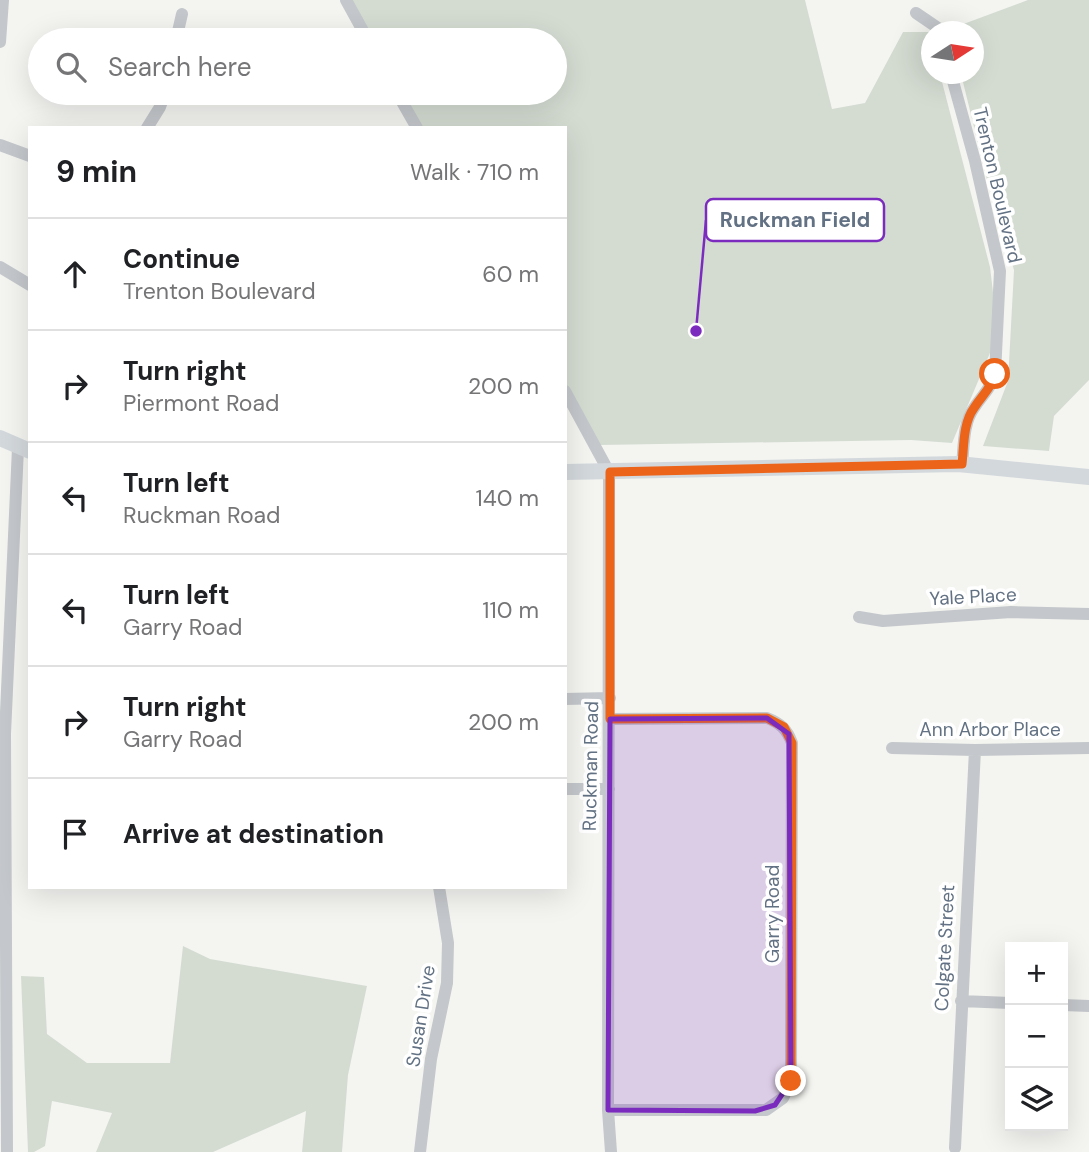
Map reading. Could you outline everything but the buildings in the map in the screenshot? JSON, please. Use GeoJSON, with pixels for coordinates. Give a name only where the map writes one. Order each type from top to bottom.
{"type":"FeatureCollection","features":[{"type":"Feature","properties":{"kind":"main road"},"geometry":{"type":"LineString","coordinates":[[0,439],[24,450]]}},
{"type":"Feature","properties":{"kind":"main road"},"geometry":{"type":"LineString","coordinates":[[567,472],[962,464],[1089,477]]}},
{"type":"Feature","properties":{"kind":"street"},"geometry":{"type":"LineString","coordinates":[[0,42],[3,0]]}},
{"type":"Feature","properties":{"kind":"street"},"geometry":{"type":"LineString","coordinates":[[346,0],[361,28]]}},
{"type":"Feature","properties":{"kind":"street"},"geometry":{"type":"LineString","coordinates":[[916,13],[928,21]]}},
{"type":"Feature","properties":{"kind":"street"},"geometry":{"type":"LineString","coordinates":[[179,28],[182,14]]}},
{"type":"Feature","properties":{"kind":"street","name":"Trenton Boulevard"},"geometry":{"type":"LineString","coordinates":[[954,84],[975,161],[1000,271],[995,374],[990,389],[973,409],[966,427],[962,464]]}},
{"type":"Feature","properties":{"kind":"street"},"geometry":{"type":"LineString","coordinates":[[148,126],[161,105]]}},
{"type":"Feature","properties":{"kind":"street"},"geometry":{"type":"LineString","coordinates":[[404,105],[416,126]]}},
{"type":"Feature","properties":{"kind":"street"},"geometry":{"type":"LineString","coordinates":[[0,145],[28,155]]}},
{"type":"Feature","properties":{"kind":"street"},"geometry":{"type":"LineString","coordinates":[[0,267],[28,284]]}},
{"type":"Feature","properties":{"kind":"street","name":"Ruckman Road"},"geometry":{"type":"LineString","coordinates":[[567,395],[610,472],[608,1110],[611,1152]]}},
{"type":"Feature","properties":{"kind":"street"},"geometry":{"type":"LineString","coordinates":[[4,1148],[5,734],[24,450]]}},
{"type":"Feature","properties":{"kind":"street","name":"Yale Place"},"geometry":{"type":"LineString","coordinates":[[859,617],[883,621],[1011,612],[1089,614]]}},
{"type":"Feature","properties":{"kind":"street"},"geometry":{"type":"LineString","coordinates":[[567,699],[610,698]]}},
{"type":"Feature","properties":{"kind":"street","name":"Garry Road"},"geometry":{"type":"LineString","coordinates":[[608,1110],[766,1110],[783,1098],[791,1081],[792,743],[789,734],[784,727],[767,718],[610,719]]}},
{"type":"Feature","properties":{"kind":"street","name":"Ann Arbor Place"},"geometry":{"type":"LineString","coordinates":[[892,748],[1089,748]]}},
{"type":"Feature","properties":{"kind":"street","name":"Colgate Street"},"geometry":{"type":"LineString","coordinates":[[955,1148],[975,750]]}},
{"type":"Feature","properties":{"kind":"street"},"geometry":{"type":"LineString","coordinates":[[567,789],[609,789]]}},
{"type":"Feature","properties":{"kind":"street","name":"Susan Drive"},"geometry":{"type":"LineString","coordinates":[[421,1152],[431,1059],[448,974],[448,943],[439,889]]}},
{"type":"Feature","properties":{"kind":"street"},"geometry":{"type":"LineString","coordinates":[[961,1001],[1005,1003]]}},
{"type":"Feature","properties":{"kind":"street"},"geometry":{"type":"LineString","coordinates":[[1068,1006],[1089,1006]]}},
{"type":"Feature","properties":{"kind":"highlighted area"},"geometry":{"type":"Polygon","coordinates":[[[767,718],[789,734],[791,1081],[775,1105],[755,1111],[608,1110],[610,719],[767,718]]]}},
{"type":"Feature","properties":{"kind":"shaded area"},"geometry":{"type":"Polygon","coordinates":[[[345,0],[805,0],[832,109],[865,103],[903,32],[921,32],[921,84],[943,84],[990,267],[998,334],[952,443],[911,440],[600,445],[567,388],[567,126],[417,126],[405,105],[567,105],[567,28],[361,28],[345,0]]]}},
{"type":"Feature","properties":{"kind":"shaded area"},"geometry":{"type":"Polygon","coordinates":[[[1028,0],[1089,0],[1089,380],[1054,416],[1049,451],[983,446],[1008,381],[1014,270],[986,176],[963,84],[984,84],[984,21],[972,21],[1028,0]]]}},
{"type":"Feature","properties":{"kind":"shaded area"},"geometry":{"type":"Polygon","coordinates":[[[183,946],[210,959],[367,986],[348,1075],[342,1152],[302,1152],[306,1111],[213,1152],[96,1152],[112,1113],[52,1101],[45,1146],[28,1152],[21,976],[44,977],[47,1034],[87,1063],[170,1063],[183,946]]]}},
{"type":"Feature","properties":{"kind":"place","name":"Ruckman Field"},"geometry":{"type":"Point","coordinates":[696,331]}},
{"type":"Feature","properties":{"kind":"route"},"geometry":{"type":"LineString","coordinates":[[791,1081],[792,743],[784,727],[767,718],[610,719],[610,472],[962,464],[966,427],[973,409],[990,389],[995,374]]}}]}
